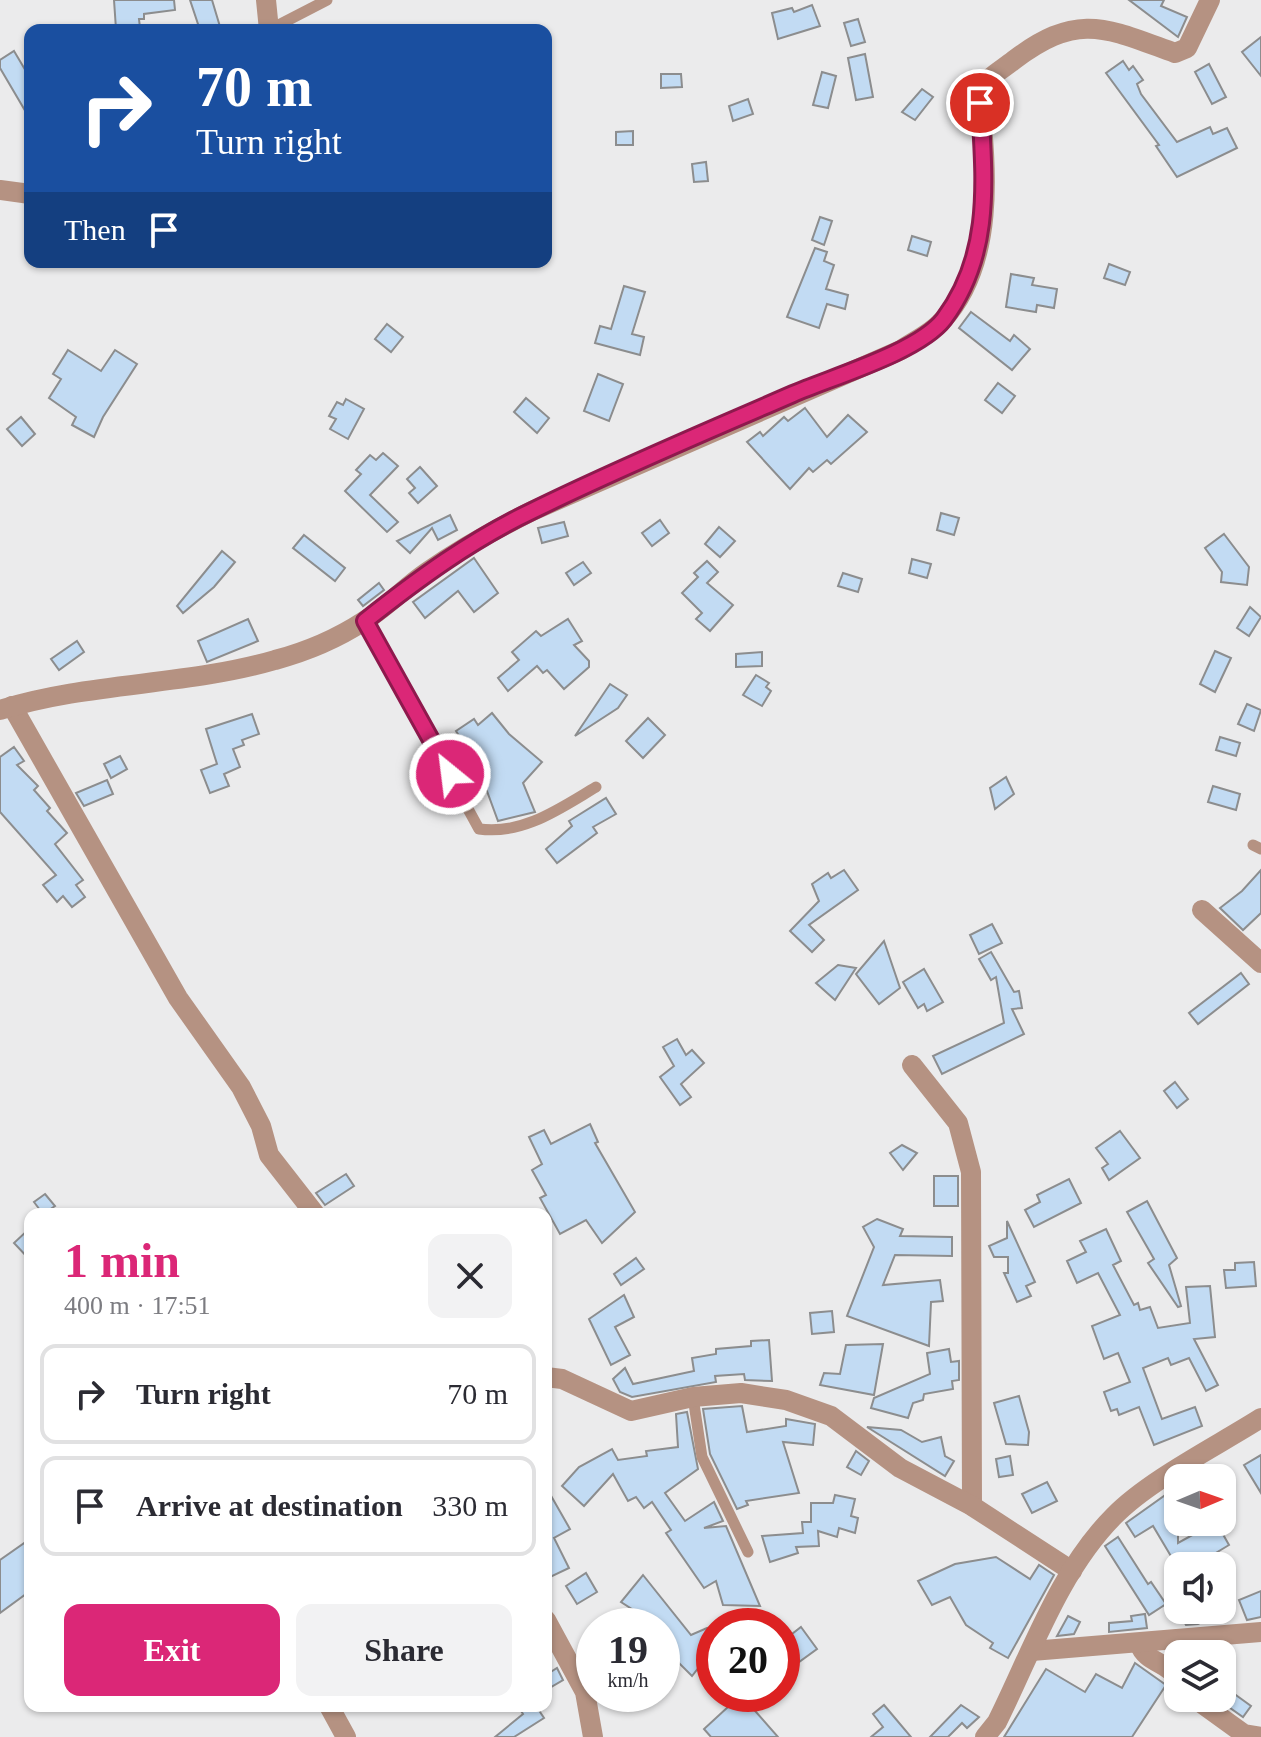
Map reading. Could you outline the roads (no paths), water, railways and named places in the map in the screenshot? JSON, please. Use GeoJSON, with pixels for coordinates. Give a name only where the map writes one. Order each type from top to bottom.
{"type":"FeatureCollection","features":[{"type":"Feature","properties":{"kind":"street"},"geometry":{"type":"LineString","coordinates":[[266,0],[268,24]]}},
{"type":"Feature","properties":{"kind":"street"},"geometry":{"type":"LineString","coordinates":[[310,1208],[269,1155],[261,1126],[241,1087],[178,998],[6,708],[275,661],[325,642],[365,621],[425,574],[488,533],[795,393],[901,350],[942,322],[961,293],[982,228],[985,184],[979,93],[983,84],[1028,49],[1070,29],[1102,27],[1175,53],[1187,48],[1210,0]]}},
{"type":"Feature","properties":{"kind":"street"},"geometry":{"type":"LineString","coordinates":[[0,190],[24,193]]}},
{"type":"Feature","properties":{"kind":"street"},"geometry":{"type":"LineString","coordinates":[[1202,910],[1261,963]]}},
{"type":"Feature","properties":{"kind":"street"},"geometry":{"type":"LineString","coordinates":[[912,1065],[958,1123],[971,1172],[972,1506]]}},
{"type":"Feature","properties":{"kind":"street"},"geometry":{"type":"LineString","coordinates":[[552,1378],[562,1379],[631,1411],[693,1397],[763,1395],[831,1416],[900,1468],[972,1506],[1072,1571]]}},
{"type":"Feature","properties":{"kind":"street"},"geometry":{"type":"LineString","coordinates":[[985,1737],[997,1722],[1072,1571],[1116,1513],[1261,1418]]}},
{"type":"Feature","properties":{"kind":"street"},"geometry":{"type":"LineString","coordinates":[[552,1631],[585,1692],[593,1737]]}},
{"type":"Feature","properties":{"kind":"street"},"geometry":{"type":"LineString","coordinates":[[1032,1651],[1261,1632]]}},
{"type":"Feature","properties":{"kind":"street"},"geometry":{"type":"LineString","coordinates":[[1139,1643],[1149,1659],[1164,1665]]}},
{"type":"Feature","properties":{"kind":"street"},"geometry":{"type":"LineString","coordinates":[[332,1712],[346,1737]]}},
{"type":"Feature","properties":{"kind":"street"},"geometry":{"type":"LineString","coordinates":[[1213,1712],[1244,1734],[1261,1737]]}},
{"type":"Feature","properties":{"kind":"lane"},"geometry":{"type":"LineString","coordinates":[[281,24],[327,0]]}},
{"type":"Feature","properties":{"kind":"lane"},"geometry":{"type":"LineString","coordinates":[[365,621],[479,829],[500,832],[534,823],[596,787]]}},
{"type":"Feature","properties":{"kind":"lane"},"geometry":{"type":"LineString","coordinates":[[693,1397],[702,1457],[748,1552]]}}]}
